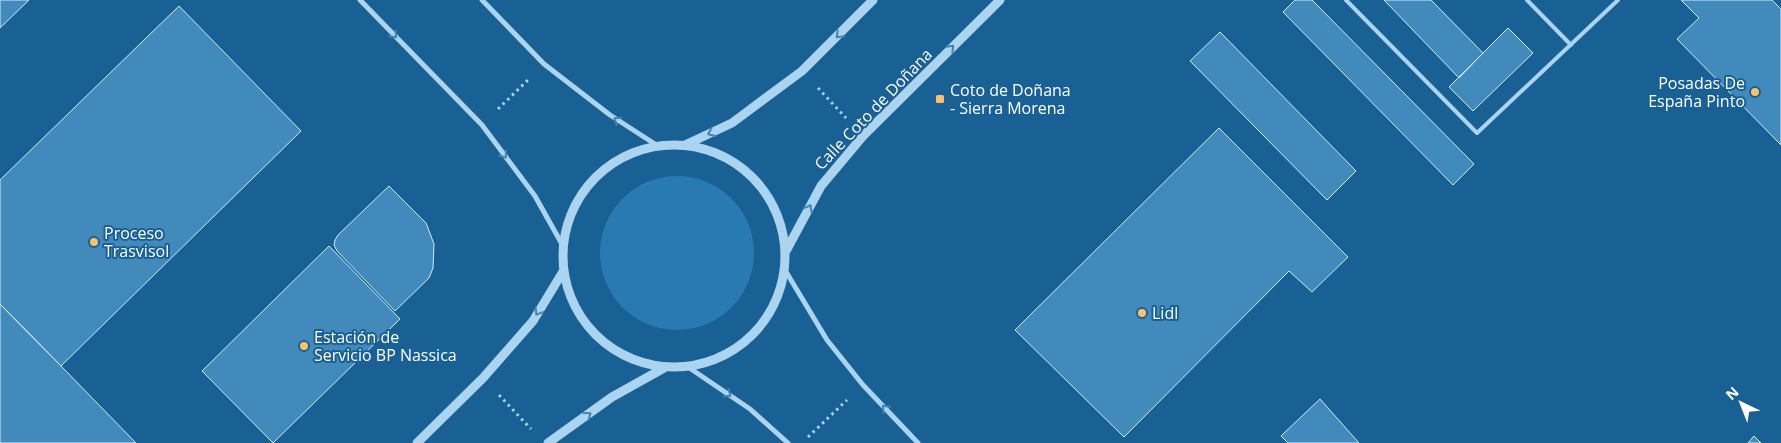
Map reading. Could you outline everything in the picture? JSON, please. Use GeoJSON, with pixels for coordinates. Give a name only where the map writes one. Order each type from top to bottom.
{"type":"FeatureCollection","features":[{"type":"Feature","properties":{"kind":"street"},"geometry":{"type":"LineString","coordinates":[[360,0],[482,126],[535,196],[563,246]]}},
{"type":"Feature","properties":{"kind":"street"},"geometry":{"type":"LineString","coordinates":[[482,0],[544,64],[610,115],[658,146]]}},
{"type":"Feature","properties":{"kind":"street"},"geometry":{"type":"LineString","coordinates":[[685,145],[732,123],[802,71],[873,0]]}},
{"type":"Feature","properties":{"kind":"street","name":"Calle Coto de Doñana"},"geometry":{"type":"LineString","coordinates":[[786,251],[821,186],[863,136],[1000,0]]}},
{"type":"Feature","properties":{"kind":"street"},"geometry":{"type":"LineString","coordinates":[[685,145],[723,156],[756,179],[777,212],[786,251],[785,270],[774,305],[753,336],[723,357],[688,367],[664,368],[627,358],[596,337],[574,306],[564,270],[563,246],[573,210],[594,180],[623,158],[658,146],[685,145]]}},
{"type":"Feature","properties":{"kind":"street"},"geometry":{"type":"LineString","coordinates":[[417,443],[483,378],[533,321],[564,270]]}},
{"type":"Feature","properties":{"kind":"street"},"geometry":{"type":"LineString","coordinates":[[785,270],[827,340],[862,385],[918,443]]}},
{"type":"Feature","properties":{"kind":"street"},"geometry":{"type":"LineString","coordinates":[[688,367],[750,409],[788,443]]}},
{"type":"Feature","properties":{"kind":"street"},"geometry":{"type":"LineString","coordinates":[[548,443],[612,397],[664,368]]}},
{"type":"Feature","properties":{"kind":"lane"},"geometry":{"type":"LineString","coordinates":[[1346,0],[1477,133],[1618,0]]}},
{"type":"Feature","properties":{"kind":"lane"},"geometry":{"type":"LineString","coordinates":[[1527,0],[1571,45]]}},
{"type":"Feature","properties":{"kind":"path"},"geometry":{"type":"LineString","coordinates":[[482,126],[544,64]]}},
{"type":"Feature","properties":{"kind":"path"},"geometry":{"type":"LineString","coordinates":[[802,71],[863,136]]}},
{"type":"Feature","properties":{"kind":"path"},"geometry":{"type":"LineString","coordinates":[[483,378],[537,436]]}},
{"type":"Feature","properties":{"kind":"path"},"geometry":{"type":"LineString","coordinates":[[802,443],[862,385]]}},
{"type":"Feature","properties":{"kind":"shaded area"},"geometry":{"type":"Polygon","coordinates":[[[677,176],[692,177],[707,182],[732,198],[748,223],[753,238],[753,268],[748,283],[732,308],[707,324],[692,329],[677,330],[662,329],[647,324],[622,308],[606,283],[601,268],[600,253],[601,238],[606,223],[622,198],[647,182],[662,177],[677,176]]]}},
{"type":"Feature","properties":{"kind":"building"},"geometry":{"type":"Polygon","coordinates":[[[0,0],[29,0],[0,28],[0,0]]]}},
{"type":"Feature","properties":{"kind":"building"},"geometry":{"type":"Polygon","coordinates":[[[1295,0],[1312,0],[1474,164],[1453,185],[1283,12],[1295,0]]]}},
{"type":"Feature","properties":{"kind":"building"},"geometry":{"type":"Polygon","coordinates":[[[1384,0],[1431,0],[1483,53],[1459,78],[1384,0]]]}},
{"type":"Feature","properties":{"kind":"building","name":"Posadas De España Pinto"},"geometry":{"type":"Polygon","coordinates":[[[1681,0],[1772,0],[1781,9],[1781,145],[1677,39],[1699,18],[1681,0]]]}},
{"type":"Feature","properties":{"kind":"building","name":"Proceso Trasvisol"},"geometry":{"type":"Polygon","coordinates":[[[179,6],[301,131],[61,366],[0,304],[0,180],[179,6]]]}},
{"type":"Feature","properties":{"kind":"building"},"geometry":{"type":"Polygon","coordinates":[[[1508,28],[1533,53],[1473,111],[1449,87],[1508,28]]]}},
{"type":"Feature","properties":{"kind":"building"},"geometry":{"type":"Polygon","coordinates":[[[1220,32],[1356,171],[1327,200],[1190,61],[1220,32]]]}},
{"type":"Feature","properties":{"kind":"building"},"geometry":{"type":"Polygon","coordinates":[[[1219,128],[1348,257],[1312,292],[1289,271],[1124,437],[1015,330],[1219,128]]]}},
{"type":"Feature","properties":{"kind":"building"},"geometry":{"type":"Polygon","coordinates":[[[389,186],[426,223],[434,244],[433,268],[429,278],[395,311],[337,251],[334,245],[338,235],[389,186]]]}},
{"type":"Feature","properties":{"kind":"building"},"geometry":{"type":"Polygon","coordinates":[[[329,246],[400,319],[273,443],[202,371],[329,246]]]}},
{"type":"Feature","properties":{"kind":"building"},"geometry":{"type":"Polygon","coordinates":[[[0,304],[61,366],[136,443],[0,443],[0,304]]]}},
{"type":"Feature","properties":{"kind":"building"},"geometry":{"type":"Polygon","coordinates":[[[1320,399],[1359,443],[1288,443],[1281,436],[1320,399]]]}},
{"type":"Feature","properties":{"kind":"building"},"geometry":{"type":"Polygon","coordinates":[[[1754,436],[1761,443],[1748,443],[1754,436]]]}},
{"type":"Feature","properties":{"kind":"place","name":"Posadas De España Pinto"},"geometry":{"type":"Point","coordinates":[1755,92]}},
{"type":"Feature","properties":{"kind":"place","name":"Coto de Doñana - Sierra Morena"},"geometry":{"type":"Point","coordinates":[940,99]}},
{"type":"Feature","properties":{"kind":"place","name":"Proceso Trasvisol"},"geometry":{"type":"Point","coordinates":[94,242]}},
{"type":"Feature","properties":{"kind":"place","name":"Lidl"},"geometry":{"type":"Point","coordinates":[1142,313]}},
{"type":"Feature","properties":{"kind":"place","name":"Estación de Servicio BP Nassica"},"geometry":{"type":"Point","coordinates":[304,346]}}]}
